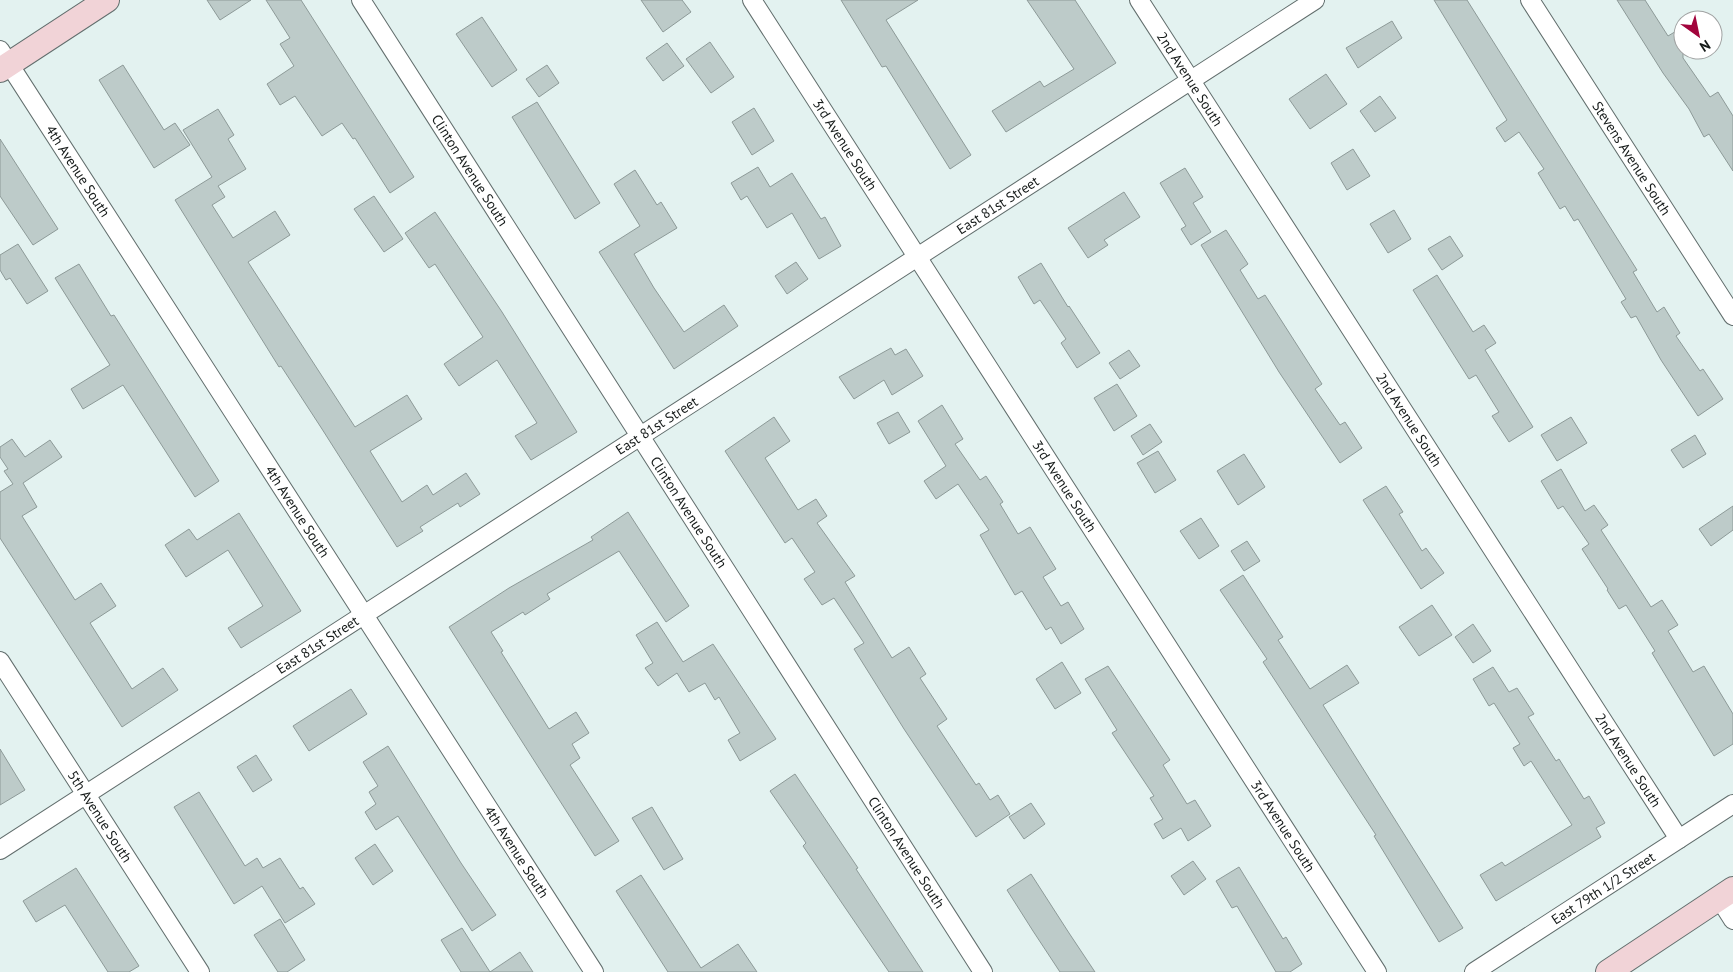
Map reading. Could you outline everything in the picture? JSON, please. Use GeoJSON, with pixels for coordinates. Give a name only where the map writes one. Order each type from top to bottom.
{"type":"FeatureCollection","features":[{"type":"Feature","properties":{"kind":"main road"},"geometry":{"type":"LineString","coordinates":[[3,61],[107,0]]}},
{"type":"Feature","properties":{"kind":"main road"},"geometry":{"type":"LineString","coordinates":[[1608,972],[1726,894]]}},
{"type":"Feature","properties":{"kind":"street","name":"Clinton Avenue South"},"geometry":{"type":"LineString","coordinates":[[361,0],[984,972]]}},
{"type":"Feature","properties":{"kind":"street","name":"3rd Avenue South"},"geometry":{"type":"LineString","coordinates":[[752,0],[1377,972]]}},
{"type":"Feature","properties":{"kind":"street","name":"2nd Avenue South"},"geometry":{"type":"LineString","coordinates":[[1139,0],[1679,839]]}},
{"type":"Feature","properties":{"kind":"street","name":"East 81st Street"},"geometry":{"type":"LineString","coordinates":[[0,850],[1315,0]]}},
{"type":"Feature","properties":{"kind":"street","name":"Stevens Avenue South"},"geometry":{"type":"LineString","coordinates":[[1530,0],[1733,316]]}},
{"type":"Feature","properties":{"kind":"street","name":"4th Avenue South"},"geometry":{"type":"LineString","coordinates":[[3,61],[594,972]]}},
{"type":"Feature","properties":{"kind":"street","name":"5th Avenue South"},"geometry":{"type":"LineString","coordinates":[[0,661],[200,972]]}},
{"type":"Feature","properties":{"kind":"street","name":"East 79th 1/2 Street"},"geometry":{"type":"LineString","coordinates":[[1474,972],[1733,804]]}},
{"type":"Feature","properties":{"kind":"street"},"geometry":{"type":"LineString","coordinates":[[1726,894],[1733,920]]}},
{"type":"Feature","properties":{"kind":"building"},"geometry":{"type":"Polygon","coordinates":[[[207,0],[251,0],[220,20],[207,0]]]}},
{"type":"Feature","properties":{"kind":"building"},"geometry":{"type":"Polygon","coordinates":[[[266,0],[301,0],[414,177],[390,193],[355,138],[353,139],[342,123],[322,136],[295,96],[280,105],[267,84],[294,66],[280,44],[290,38],[266,0]]]}},
{"type":"Feature","properties":{"kind":"building"},"geometry":{"type":"Polygon","coordinates":[[[641,0],[682,0],[691,12],[663,32],[641,0]]]}},
{"type":"Feature","properties":{"kind":"building"},"geometry":{"type":"Polygon","coordinates":[[[841,0],[918,0],[886,20],[971,155],[950,169],[886,66],[882,67],[841,0]]]}},
{"type":"Feature","properties":{"kind":"building"},"geometry":{"type":"Polygon","coordinates":[[[1027,0],[1075,0],[1116,63],[1006,132],[992,111],[1040,81],[1044,87],[1074,69],[1027,0]]]}},
{"type":"Feature","properties":{"kind":"building"},"geometry":{"type":"Polygon","coordinates":[[[1434,0],[1467,0],[1637,270],[1633,272],[1657,312],[1664,307],[1680,333],[1676,336],[1700,371],[1703,369],[1723,399],[1698,416],[1661,360],[1636,316],[1631,318],[1621,302],[1626,299],[1578,219],[1574,221],[1565,206],[1560,209],[1538,173],[1544,169],[1519,132],[1505,142],[1496,128],[1507,120],[1434,0]]]}},
{"type":"Feature","properties":{"kind":"building"},"geometry":{"type":"Polygon","coordinates":[[[1617,0],[1645,0],[1668,36],[1673,33],[1673,60],[1684,60],[1710,97],[1718,92],[1733,116],[1733,171],[1709,134],[1704,137],[1689,109],[1663,73],[1617,0]]]}},
{"type":"Feature","properties":{"kind":"building"},"geometry":{"type":"Polygon","coordinates":[[[482,17],[517,70],[492,87],[456,34],[482,17]]]}},
{"type":"Feature","properties":{"kind":"building"},"geometry":{"type":"Polygon","coordinates":[[[1392,21],[1402,38],[1358,68],[1346,48],[1392,21]]]}},
{"type":"Feature","properties":{"kind":"building"},"geometry":{"type":"Polygon","coordinates":[[[710,42],[734,77],[711,93],[686,59],[710,42]]]}},
{"type":"Feature","properties":{"kind":"building"},"geometry":{"type":"Polygon","coordinates":[[[667,43],[684,66],[663,81],[646,58],[667,43]]]}},
{"type":"Feature","properties":{"kind":"building"},"geometry":{"type":"Polygon","coordinates":[[[123,65],[164,130],[175,123],[190,145],[154,168],[99,80],[123,65]]]}},
{"type":"Feature","properties":{"kind":"building"},"geometry":{"type":"Polygon","coordinates":[[[547,65],[559,83],[539,97],[526,79],[547,65]]]}},
{"type":"Feature","properties":{"kind":"building"},"geometry":{"type":"Polygon","coordinates":[[[1326,74],[1347,104],[1310,129],[1289,99],[1326,74]]]}},
{"type":"Feature","properties":{"kind":"building"},"geometry":{"type":"Polygon","coordinates":[[[1380,96],[1396,118],[1375,132],[1360,111],[1380,96]]]}},
{"type":"Feature","properties":{"kind":"building"},"geometry":{"type":"Polygon","coordinates":[[[537,102],[600,203],[575,219],[512,117],[537,102]]]}},
{"type":"Feature","properties":{"kind":"building"},"geometry":{"type":"Polygon","coordinates":[[[754,108],[774,141],[752,155],[732,122],[754,108]]]}},
{"type":"Feature","properties":{"kind":"building"},"geometry":{"type":"Polygon","coordinates":[[[218,109],[234,135],[228,139],[246,169],[218,186],[225,197],[212,205],[233,238],[275,211],[290,235],[248,262],[355,427],[407,395],[422,419],[370,451],[402,502],[427,485],[433,495],[466,473],[480,494],[460,507],[458,503],[420,527],[423,531],[397,547],[281,366],[279,367],[175,200],[212,177],[183,130],[218,109]]]}},
{"type":"Feature","properties":{"kind":"building"},"geometry":{"type":"Polygon","coordinates":[[[0,139],[58,229],[33,245],[0,196],[0,139]]]}},
{"type":"Feature","properties":{"kind":"building"},"geometry":{"type":"Polygon","coordinates":[[[1353,149],[1370,176],[1347,190],[1331,163],[1353,149]]]}},
{"type":"Feature","properties":{"kind":"building"},"geometry":{"type":"Polygon","coordinates":[[[758,167],[770,187],[792,173],[821,219],[825,217],[841,246],[819,259],[792,213],[767,228],[747,196],[741,200],[731,183],[758,167]]]}},
{"type":"Feature","properties":{"kind":"building"},"geometry":{"type":"Polygon","coordinates":[[[1185,168],[1203,197],[1193,203],[1211,232],[1191,245],[1181,229],[1186,226],[1160,183],[1185,168]]]}},
{"type":"Feature","properties":{"kind":"building"},"geometry":{"type":"Polygon","coordinates":[[[635,170],[657,205],[661,202],[677,228],[634,254],[654,288],[684,332],[724,305],[738,326],[674,369],[599,252],[640,226],[614,184],[635,170]]]}},
{"type":"Feature","properties":{"kind":"building"},"geometry":{"type":"Polygon","coordinates":[[[1124,192],[1140,217],[1104,240],[1108,245],[1088,258],[1068,228],[1124,192]]]}},
{"type":"Feature","properties":{"kind":"building"},"geometry":{"type":"Polygon","coordinates":[[[374,196],[403,239],[384,252],[354,209],[374,196]]]}},
{"type":"Feature","properties":{"kind":"building"},"geometry":{"type":"Polygon","coordinates":[[[1394,210],[1411,239],[1388,253],[1370,224],[1394,210]]]}},
{"type":"Feature","properties":{"kind":"building"},"geometry":{"type":"Polygon","coordinates":[[[435,212],[502,312],[577,432],[531,460],[515,436],[537,423],[497,360],[459,386],[444,364],[483,337],[435,264],[429,268],[405,233],[435,212]]]}},
{"type":"Feature","properties":{"kind":"building"},"geometry":{"type":"Polygon","coordinates":[[[1226,230],[1248,264],[1240,270],[1258,299],[1265,295],[1322,384],[1315,389],[1340,425],[1345,422],[1362,448],[1340,463],[1279,372],[1201,245],[1226,230]]]}},
{"type":"Feature","properties":{"kind":"building"},"geometry":{"type":"Polygon","coordinates":[[[1450,236],[1463,256],[1442,270],[1428,249],[1450,236]]]}},
{"type":"Feature","properties":{"kind":"building"},"geometry":{"type":"Polygon","coordinates":[[[18,244],[48,291],[27,304],[10,278],[6,280],[0,270],[0,255],[18,244]]]}},
{"type":"Feature","properties":{"kind":"building"},"geometry":{"type":"Polygon","coordinates":[[[796,262],[808,279],[787,294],[775,276],[796,262]]]}},
{"type":"Feature","properties":{"kind":"building"},"geometry":{"type":"Polygon","coordinates":[[[1041,263],[1068,307],[1100,353],[1077,368],[1061,343],[1066,339],[1040,300],[1034,304],[1018,277],[1041,263]]]}},
{"type":"Feature","properties":{"kind":"building"},"geometry":{"type":"Polygon","coordinates":[[[79,264],[111,316],[114,315],[219,481],[195,497],[123,385],[83,409],[71,389],[110,365],[55,278],[79,264]]]}},
{"type":"Feature","properties":{"kind":"building"},"geometry":{"type":"Polygon","coordinates":[[[1437,275],[1473,332],[1484,325],[1496,343],[1485,350],[1533,427],[1509,442],[1492,416],[1499,412],[1476,375],[1469,379],[1413,290],[1437,275]]]}},
{"type":"Feature","properties":{"kind":"building"},"geometry":{"type":"Polygon","coordinates":[[[891,348],[895,355],[906,349],[923,376],[892,395],[884,380],[854,399],[839,377],[891,348]]]}},
{"type":"Feature","properties":{"kind":"building"},"geometry":{"type":"Polygon","coordinates":[[[1129,350],[1140,366],[1120,379],[1109,363],[1129,350]]]}},
{"type":"Feature","properties":{"kind":"building"},"geometry":{"type":"Polygon","coordinates":[[[1117,384],[1137,416],[1114,431],[1094,398],[1117,384]]]}},
{"type":"Feature","properties":{"kind":"building"},"geometry":{"type":"Polygon","coordinates":[[[942,405],[963,439],[955,444],[980,480],[986,476],[1003,502],[1000,504],[1018,534],[1030,527],[1056,569],[1043,577],[1061,606],[1068,602],[1084,629],[1061,644],[1051,627],[1046,630],[1022,591],[1015,595],[980,535],[989,530],[958,484],[936,499],[924,481],[946,466],[918,421],[942,405]]]}},
{"type":"Feature","properties":{"kind":"building"},"geometry":{"type":"Polygon","coordinates":[[[898,412],[910,432],[889,444],[877,423],[898,412]]]}},
{"type":"Feature","properties":{"kind":"building"},"geometry":{"type":"Polygon","coordinates":[[[774,417],[790,441],[765,458],[798,510],[816,499],[827,516],[817,523],[855,576],[845,582],[892,658],[909,647],[926,674],[920,678],[947,719],[937,726],[976,785],[979,783],[990,800],[998,795],[1010,814],[976,837],[904,729],[854,649],[864,643],[834,598],[822,605],[804,579],[815,572],[792,538],[785,543],[725,451],[774,417]]]}},
{"type":"Feature","properties":{"kind":"building"},"geometry":{"type":"Polygon","coordinates":[[[1571,417],[1587,443],[1557,461],[1541,435],[1571,417]]]}},
{"type":"Feature","properties":{"kind":"building"},"geometry":{"type":"Polygon","coordinates":[[[1150,424],[1162,442],[1143,455],[1131,436],[1150,424]]]}},
{"type":"Feature","properties":{"kind":"building"},"geometry":{"type":"Polygon","coordinates":[[[1695,435],[1706,454],[1683,468],[1671,450],[1695,435]]]}},
{"type":"Feature","properties":{"kind":"building"},"geometry":{"type":"Polygon","coordinates":[[[12,439],[25,457],[50,440],[62,457],[23,483],[37,507],[22,516],[75,600],[101,583],[116,606],[90,623],[132,689],[163,668],[178,690],[122,727],[0,538],[0,492],[13,484],[4,471],[8,469],[0,457],[0,447],[12,439]]]}},
{"type":"Feature","properties":{"kind":"building"},"geometry":{"type":"Polygon","coordinates":[[[1158,451],[1176,480],[1155,493],[1137,463],[1158,451]]]}},
{"type":"Feature","properties":{"kind":"building"},"geometry":{"type":"Polygon","coordinates":[[[1244,454],[1265,487],[1238,505],[1217,471],[1244,454]]]}},
{"type":"Feature","properties":{"kind":"building"},"geometry":{"type":"Polygon","coordinates":[[[1561,469],[1585,511],[1594,505],[1608,525],[1601,530],[1651,607],[1662,600],[1678,625],[1668,631],[1693,672],[1704,666],[1733,714],[1733,744],[1714,756],[1652,653],[1655,651],[1626,605],[1619,609],[1582,549],[1589,544],[1563,506],[1558,509],[1541,481],[1561,469]]]}},
{"type":"Feature","properties":{"kind":"building"},"geometry":{"type":"Polygon","coordinates":[[[1386,486],[1403,512],[1399,514],[1422,551],[1426,548],[1444,573],[1421,589],[1363,500],[1386,486]]]}},
{"type":"Feature","properties":{"kind":"building"},"geometry":{"type":"Polygon","coordinates":[[[1733,506],[1733,530],[1711,546],[1699,529],[1733,506]]]}},
{"type":"Feature","properties":{"kind":"building"},"geometry":{"type":"Polygon","coordinates":[[[628,512],[689,606],[666,622],[619,551],[547,594],[550,599],[525,615],[523,612],[491,632],[503,651],[501,652],[549,729],[576,712],[589,733],[572,744],[580,758],[570,765],[619,841],[595,856],[449,627],[509,588],[593,540],[591,537],[628,512]]]}},
{"type":"Feature","properties":{"kind":"building"},"geometry":{"type":"Polygon","coordinates":[[[239,513],[301,611],[241,648],[228,628],[263,606],[228,550],[186,577],[165,545],[189,529],[197,540],[239,513]]]}},
{"type":"Feature","properties":{"kind":"building"},"geometry":{"type":"Polygon","coordinates":[[[1201,518],[1219,546],[1199,559],[1180,531],[1201,518]]]}},
{"type":"Feature","properties":{"kind":"building"},"geometry":{"type":"Polygon","coordinates":[[[1247,541],[1260,561],[1244,571],[1231,551],[1247,541]]]}},
{"type":"Feature","properties":{"kind":"building"},"geometry":{"type":"Polygon","coordinates":[[[1243,575],[1283,637],[1278,640],[1310,689],[1347,665],[1359,683],[1323,705],[1463,928],[1439,942],[1374,836],[1376,835],[1263,662],[1267,659],[1220,590],[1243,575]]]}},
{"type":"Feature","properties":{"kind":"building"},"geometry":{"type":"Polygon","coordinates":[[[1432,605],[1452,635],[1419,656],[1399,627],[1432,605]]]}},
{"type":"Feature","properties":{"kind":"building"},"geometry":{"type":"Polygon","coordinates":[[[657,622],[683,662],[713,644],[776,739],[740,761],[728,740],[740,733],[719,697],[715,700],[705,683],[689,692],[677,673],[658,686],[645,668],[653,663],[636,635],[657,622]]]}},
{"type":"Feature","properties":{"kind":"building"},"geometry":{"type":"Polygon","coordinates":[[[1473,624],[1491,651],[1473,663],[1455,637],[1473,624]]]}},
{"type":"Feature","properties":{"kind":"building"},"geometry":{"type":"Polygon","coordinates":[[[1062,662],[1081,693],[1055,709],[1036,679],[1062,662]]]}},
{"type":"Feature","properties":{"kind":"building"},"geometry":{"type":"Polygon","coordinates":[[[1108,666],[1170,760],[1163,765],[1187,804],[1195,800],[1211,826],[1188,841],[1181,828],[1163,839],[1154,824],[1163,819],[1150,798],[1154,796],[1112,733],[1117,730],[1085,679],[1108,666]]]}},
{"type":"Feature","properties":{"kind":"building"},"geometry":{"type":"Polygon","coordinates":[[[1493,667],[1509,692],[1517,688],[1534,714],[1528,717],[1556,761],[1559,759],[1584,799],[1589,796],[1605,823],[1596,828],[1601,837],[1496,901],[1480,875],[1502,862],[1505,866],[1572,825],[1531,761],[1524,766],[1513,748],[1520,744],[1494,703],[1489,706],[1473,679],[1493,667]]]}},
{"type":"Feature","properties":{"kind":"building"},"geometry":{"type":"Polygon","coordinates":[[[351,689],[367,714],[309,751],[293,726],[351,689]]]}},
{"type":"Feature","properties":{"kind":"building"},"geometry":{"type":"Polygon","coordinates":[[[388,746],[496,915],[472,931],[398,816],[376,830],[365,812],[376,804],[369,792],[378,786],[363,762],[388,746]]]}},
{"type":"Feature","properties":{"kind":"building"},"geometry":{"type":"Polygon","coordinates":[[[0,749],[25,790],[0,805],[0,749]]]}},
{"type":"Feature","properties":{"kind":"building"},"geometry":{"type":"Polygon","coordinates":[[[256,755],[272,780],[253,792],[237,767],[256,755]]]}},
{"type":"Feature","properties":{"kind":"building"},"geometry":{"type":"Polygon","coordinates":[[[795,774],[858,868],[856,869],[923,972],[889,972],[803,846],[806,843],[770,791],[795,774]]]}},
{"type":"Feature","properties":{"kind":"building"},"geometry":{"type":"Polygon","coordinates":[[[199,792],[245,866],[257,858],[263,868],[280,858],[300,889],[303,887],[315,904],[285,923],[262,886],[234,904],[174,807],[199,792]]]}},
{"type":"Feature","properties":{"kind":"building"},"geometry":{"type":"Polygon","coordinates":[[[1031,803],[1045,824],[1024,839],[1009,817],[1031,803]]]}},
{"type":"Feature","properties":{"kind":"building"},"geometry":{"type":"Polygon","coordinates":[[[652,807],[683,859],[664,870],[632,818],[652,807]]]}},
{"type":"Feature","properties":{"kind":"building"},"geometry":{"type":"Polygon","coordinates":[[[375,844],[393,871],[373,885],[355,858],[375,844]]]}},
{"type":"Feature","properties":{"kind":"building"},"geometry":{"type":"Polygon","coordinates":[[[1193,861],[1206,879],[1184,895],[1171,876],[1193,861]]]}},
{"type":"Feature","properties":{"kind":"building"},"geometry":{"type":"Polygon","coordinates":[[[1239,867],[1283,939],[1286,937],[1302,964],[1290,972],[1276,972],[1237,906],[1232,908],[1216,881],[1239,867]]]}},
{"type":"Feature","properties":{"kind":"building"},"geometry":{"type":"Polygon","coordinates":[[[76,868],[139,966],[129,972],[108,972],[65,905],[36,922],[23,901],[76,868]]]}},
{"type":"Feature","properties":{"kind":"building"},"geometry":{"type":"Polygon","coordinates":[[[1031,874],[1095,972],[1060,972],[1033,931],[1007,890],[1031,874]]]}},
{"type":"Feature","properties":{"kind":"building"},"geometry":{"type":"Polygon","coordinates":[[[641,875],[701,968],[738,944],[757,972],[668,972],[616,891],[641,875]]]}},
{"type":"Feature","properties":{"kind":"building"},"geometry":{"type":"Polygon","coordinates":[[[280,919],[305,960],[287,972],[278,972],[254,935],[280,919]]]}},
{"type":"Feature","properties":{"kind":"building"},"geometry":{"type":"Polygon","coordinates":[[[462,928],[490,972],[461,972],[441,940],[462,928]]]}},
{"type":"Feature","properties":{"kind":"building"},"geometry":{"type":"Polygon","coordinates":[[[520,952],[533,972],[490,972],[520,952]]]}}]}
